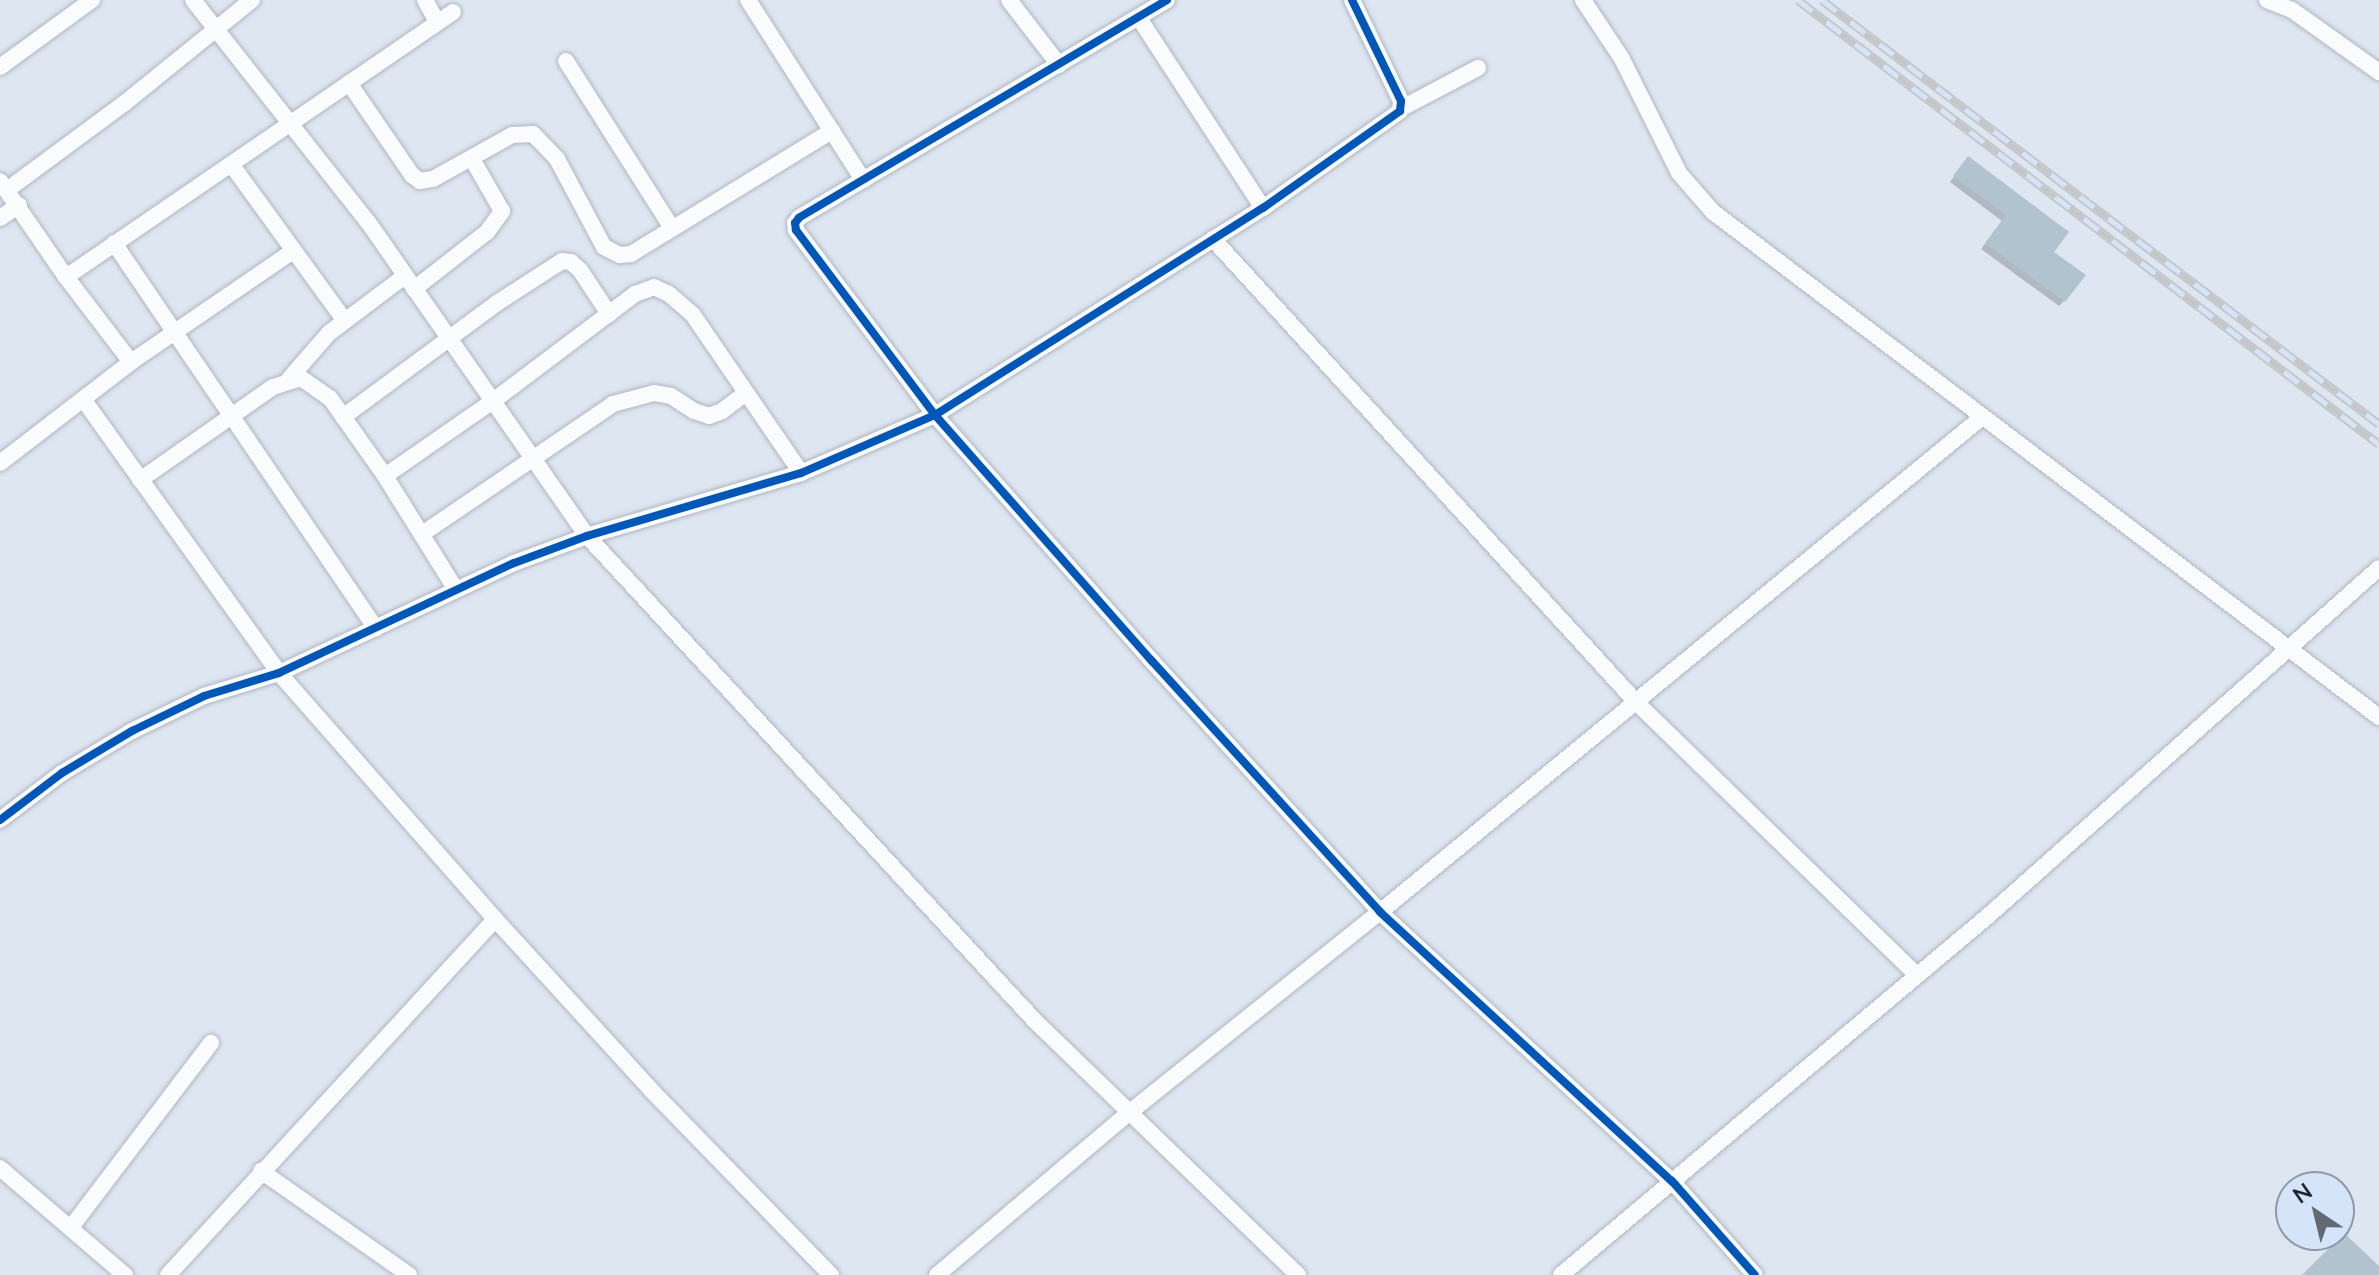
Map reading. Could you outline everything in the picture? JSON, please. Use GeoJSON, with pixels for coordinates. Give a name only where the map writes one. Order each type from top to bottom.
{"type":"FeatureCollection","features":[{"type":"Feature","properties":{"kind":"street"},"geometry":{"type":"LineString","coordinates":[[2,60],[92,0]]}},
{"type":"Feature","properties":{"kind":"street"},"geometry":{"type":"LineString","coordinates":[[193,0],[291,122],[409,282],[587,536],[1025,1010],[1298,1275]]}},
{"type":"Feature","properties":{"kind":"street"},"geometry":{"type":"LineString","coordinates":[[131,362],[66,277],[4,186],[76,140],[252,0]]}},
{"type":"Feature","properties":{"kind":"street"},"geometry":{"type":"LineString","coordinates":[[425,0],[437,22]]}},
{"type":"Feature","properties":{"kind":"street"},"geometry":{"type":"LineString","coordinates":[[748,0],[863,180]]}},
{"type":"Feature","properties":{"kind":"street"},"geometry":{"type":"LineString","coordinates":[[1009,0],[1059,65]]}},
{"type":"Feature","properties":{"kind":"street"},"geometry":{"type":"LineString","coordinates":[[1167,0],[796,220],[795,227],[935,415],[1380,912],[1672,1181],[1755,1275]]}},
{"type":"Feature","properties":{"kind":"street"},"geometry":{"type":"LineString","coordinates":[[1352,0],[1402,108]]}},
{"type":"Feature","properties":{"kind":"street"},"geometry":{"type":"LineString","coordinates":[[1583,0],[1622,59],[1679,173],[1713,212],[2379,717]]}},
{"type":"Feature","properties":{"kind":"street"},"geometry":{"type":"LineString","coordinates":[[2267,0],[2292,10],[2379,72]]}},
{"type":"Feature","properties":{"kind":"street"},"geometry":{"type":"LineString","coordinates":[[66,277],[453,12]]}},
{"type":"Feature","properties":{"kind":"street"},"geometry":{"type":"LineString","coordinates":[[1139,18],[1263,208]]}},
{"type":"Feature","properties":{"kind":"street"},"geometry":{"type":"LineString","coordinates":[[566,61],[672,228]]}},
{"type":"Feature","properties":{"kind":"street"},"geometry":{"type":"LineString","coordinates":[[2,812],[132,731],[204,696],[279,673],[455,588],[587,536],[801,473],[935,415],[1263,208],[1402,108],[1478,68]]}},
{"type":"Feature","properties":{"kind":"street"},"geometry":{"type":"LineString","coordinates":[[349,83],[412,175],[420,181],[433,179],[512,135],[533,134],[557,159],[596,234],[612,253],[631,254],[832,131]]}},
{"type":"Feature","properties":{"kind":"street"},"geometry":{"type":"LineString","coordinates":[[140,480],[229,415],[289,379],[312,349],[345,321],[478,240],[497,222],[502,211],[472,159]]}},
{"type":"Feature","properties":{"kind":"street"},"geometry":{"type":"LineString","coordinates":[[231,164],[345,321]]}},
{"type":"Feature","properties":{"kind":"street"},"geometry":{"type":"LineString","coordinates":[[0,218],[19,205]]}},
{"type":"Feature","properties":{"kind":"street"},"geometry":{"type":"LineString","coordinates":[[1213,239],[1636,702],[1917,975]]}},
{"type":"Feature","properties":{"kind":"street"},"geometry":{"type":"LineString","coordinates":[[114,243],[376,628]]}},
{"type":"Feature","properties":{"kind":"street"},"geometry":{"type":"LineString","coordinates":[[1,461],[131,362],[293,251]]}},
{"type":"Feature","properties":{"kind":"street"},"geometry":{"type":"LineString","coordinates":[[343,417],[531,278],[562,261],[571,262],[580,270],[609,314]]}},
{"type":"Feature","properties":{"kind":"street"},"geometry":{"type":"LineString","coordinates":[[385,476],[493,401],[635,294],[654,287],[669,294],[693,315],[801,473]]}},
{"type":"Feature","properties":{"kind":"street"},"geometry":{"type":"LineString","coordinates":[[289,379],[301,378],[313,384],[343,417],[385,476],[455,588]]}},
{"type":"Feature","properties":{"kind":"street"},"geometry":{"type":"LineString","coordinates":[[422,534],[593,414],[641,394],[671,396],[709,416],[746,393]]}},
{"type":"Feature","properties":{"kind":"street"},"geometry":{"type":"LineString","coordinates":[[83,399],[279,673],[495,919],[652,1091],[831,1275]]}},
{"type":"Feature","properties":{"kind":"street"},"geometry":{"type":"LineString","coordinates":[[937,1275],[1130,1112],[1380,912],[1981,418]]}},
{"type":"Feature","properties":{"kind":"street"},"geometry":{"type":"LineString","coordinates":[[1561,1275],[1917,975],[2292,649],[2379,568]]}},
{"type":"Feature","properties":{"kind":"street"},"geometry":{"type":"LineString","coordinates":[[168,1275],[495,919]]}},
{"type":"Feature","properties":{"kind":"street"},"geometry":{"type":"LineString","coordinates":[[72,1226],[211,1043]]}},
{"type":"Feature","properties":{"kind":"street"},"geometry":{"type":"LineString","coordinates":[[0,1168],[72,1226],[125,1275]]}},
{"type":"Feature","properties":{"kind":"street"},"geometry":{"type":"LineString","coordinates":[[261,1171],[409,1275]]}},
{"type":"Feature","properties":{"kind":"building"},"geometry":{"type":"Polygon","coordinates":[[[1968,156],[2069,232],[2054,252],[2086,275],[2065,302],[1985,243],[2006,215],[1953,176],[1968,156]]]}},
{"type":"Feature","properties":{"kind":"building"},"geometry":{"type":"Polygon","coordinates":[[[2355,1243],[2379,1266],[2379,1275],[2302,1275],[2326,1251],[2355,1251],[2355,1243]]]}},
{"type":"Feature","properties":{"kind":"railway"},"geometry":{"type":"LineString","coordinates":[[1798,0],[2379,444]]}},
{"type":"Feature","properties":{"kind":"railway"},"geometry":{"type":"LineString","coordinates":[[1822,0],[2379,424]]}},
{"type":"Feature","properties":{"kind":"cycle path"},"geometry":{"type":"LineString","coordinates":[[1167,0],[799,218],[795,223],[796,230],[935,415],[1151,660],[1380,912],[1672,1181],[1755,1275]]}},
{"type":"Feature","properties":{"kind":"cycle path"},"geometry":{"type":"LineString","coordinates":[[0,820],[62,773],[132,731],[204,696],[279,673],[514,563],[587,536],[801,473],[935,415],[1263,208],[1400,111],[1401,101],[1352,0]]}}]}
